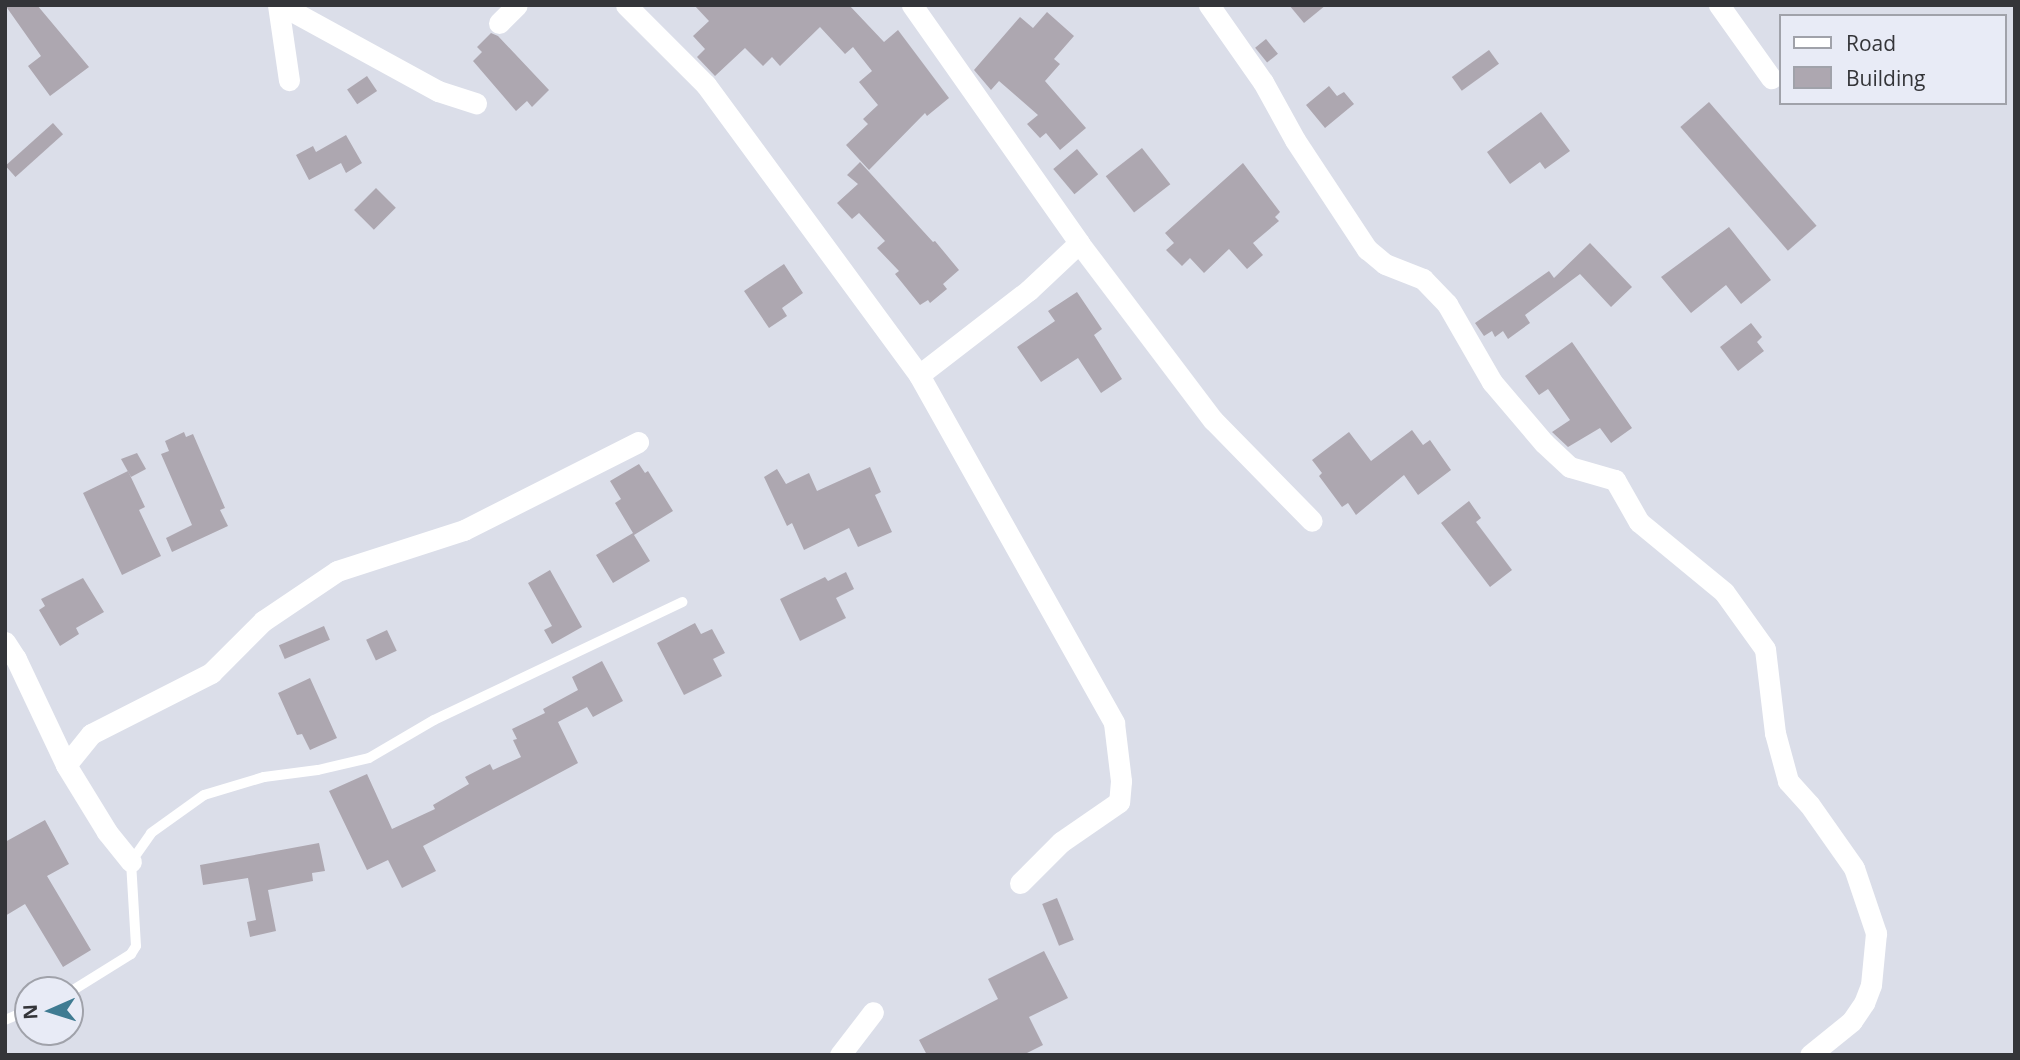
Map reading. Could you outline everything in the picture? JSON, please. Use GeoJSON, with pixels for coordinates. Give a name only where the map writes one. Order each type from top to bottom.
{"type":"FeatureCollection","features":[{"type":"Feature","properties":{"kind":"street"},"geometry":{"type":"LineString","coordinates":[[280,5],[289,80]]}},
{"type":"Feature","properties":{"kind":"street"},"geometry":{"type":"LineString","coordinates":[[280,5],[438,91],[476,103]]}},
{"type":"Feature","properties":{"kind":"street"},"geometry":{"type":"LineString","coordinates":[[499,23],[517,5]]}},
{"type":"Feature","properties":{"kind":"street"},"geometry":{"type":"LineString","coordinates":[[626,5],[706,85],[919,375],[1114,723],[1121,781],[1119,802],[1061,842],[1020,883]]}},
{"type":"Feature","properties":{"kind":"street"},"geometry":{"type":"LineString","coordinates":[[912,5],[1079,243],[1213,421],[1312,521]]}},
{"type":"Feature","properties":{"kind":"street"},"geometry":{"type":"LineString","coordinates":[[1209,5],[1263,82],[1296,140],[1367,249],[1385,264],[1423,279],[1447,304],[1492,382],[1544,443],[1570,467],[1615,480],[1639,522],[1724,592],[1765,649],[1774,733],[1788,781],[1809,804],[1854,869],[1877,933],[1871,985],[1864,1003],[1852,1021],[1810,1055]]}},
{"type":"Feature","properties":{"kind":"street"},"geometry":{"type":"LineString","coordinates":[[1719,5],[1772,78]]}},
{"type":"Feature","properties":{"kind":"street"},"geometry":{"type":"LineString","coordinates":[[919,375],[1029,290],[1079,243]]}},
{"type":"Feature","properties":{"kind":"street"},"geometry":{"type":"LineString","coordinates":[[66,765],[91,734],[211,673],[263,621],[337,571],[464,530],[638,442]]}},
{"type":"Feature","properties":{"kind":"street"},"geometry":{"type":"LineString","coordinates":[[5,642],[16,659],[66,765],[107,832],[131,862]]}},
{"type":"Feature","properties":{"kind":"street"},"geometry":{"type":"LineString","coordinates":[[840,1055],[873,1012]]}},
{"type":"Feature","properties":{"kind":"lane"},"geometry":{"type":"LineString","coordinates":[[84,983],[131,954],[136,946],[131,862],[151,833],[204,795],[264,777],[318,770],[369,758],[434,720],[682,602]]}},
{"type":"Feature","properties":{"kind":"building"},"geometry":{"type":"Polygon","coordinates":[[[5,5],[37,5],[89,67],[50,96],[28,66],[41,56],[5,5]]]}},
{"type":"Feature","properties":{"kind":"building"},"geometry":{"type":"Polygon","coordinates":[[[694,5],[849,5],[884,42],[898,30],[949,98],[927,116],[925,113],[869,170],[846,145],[868,124],[863,119],[878,105],[859,82],[872,71],[853,47],[845,54],[820,27],[780,66],[772,57],[763,66],[745,48],[715,76],[697,57],[705,49],[693,36],[709,21],[694,5]]]}},
{"type":"Feature","properties":{"kind":"building"},"geometry":{"type":"Polygon","coordinates":[[[1289,5],[1326,5],[1304,23],[1289,5]]]}},
{"type":"Feature","properties":{"kind":"building"},"geometry":{"type":"Polygon","coordinates":[[[1047,12],[1074,36],[1054,59],[1060,64],[1045,81],[1086,128],[1060,150],[1046,133],[1040,138],[1027,124],[1038,115],[999,81],[991,90],[974,70],[1020,17],[1033,28],[1047,12]]]}},
{"type":"Feature","properties":{"kind":"building"},"geometry":{"type":"Polygon","coordinates":[[[491,33],[498,36],[549,90],[532,107],[527,101],[516,111],[473,61],[482,52],[477,47],[491,33]]]}},
{"type":"Feature","properties":{"kind":"building"},"geometry":{"type":"Polygon","coordinates":[[[1266,39],[1278,54],[1267,63],[1255,48],[1266,39]]]}},
{"type":"Feature","properties":{"kind":"building"},"geometry":{"type":"Polygon","coordinates":[[[1489,50],[1499,64],[1462,91],[1452,77],[1489,50]]]}},
{"type":"Feature","properties":{"kind":"building"},"geometry":{"type":"Polygon","coordinates":[[[367,76],[377,91],[357,104],[347,89],[367,76]]]}},
{"type":"Feature","properties":{"kind":"building"},"geometry":{"type":"Polygon","coordinates":[[[1329,86],[1337,96],[1344,92],[1354,104],[1325,128],[1306,105],[1329,86]]]}},
{"type":"Feature","properties":{"kind":"building"},"geometry":{"type":"Polygon","coordinates":[[[1709,102],[1817,226],[1788,251],[1680,127],[1709,102]]]}},
{"type":"Feature","properties":{"kind":"building"},"geometry":{"type":"Polygon","coordinates":[[[1541,112],[1570,151],[1545,169],[1540,162],[1510,184],[1487,152],[1541,112]]]}},
{"type":"Feature","properties":{"kind":"building"},"geometry":{"type":"Polygon","coordinates":[[[53,123],[63,134],[15,177],[5,166],[53,123]]]}},
{"type":"Feature","properties":{"kind":"building"},"geometry":{"type":"Polygon","coordinates":[[[346,135],[362,163],[346,173],[341,163],[309,180],[296,155],[313,146],[316,152],[346,135]]]}},
{"type":"Feature","properties":{"kind":"building"},"geometry":{"type":"Polygon","coordinates":[[[1142,148],[1170,184],[1134,213],[1106,176],[1142,148]]]}},
{"type":"Feature","properties":{"kind":"building"},"geometry":{"type":"Polygon","coordinates":[[[1077,149],[1098,174],[1074,194],[1053,169],[1077,149]]]}},
{"type":"Feature","properties":{"kind":"building"},"geometry":{"type":"Polygon","coordinates":[[[860,162],[959,270],[943,284],[947,289],[930,303],[928,300],[920,305],[895,274],[899,271],[877,248],[885,241],[859,213],[852,219],[837,203],[858,184],[847,175],[860,162]]]}},
{"type":"Feature","properties":{"kind":"building"},"geometry":{"type":"Polygon","coordinates":[[[1243,163],[1280,212],[1275,217],[1279,221],[1253,243],[1263,255],[1247,269],[1229,249],[1204,273],[1190,258],[1182,266],[1166,250],[1174,243],[1165,233],[1243,163]]]}},
{"type":"Feature","properties":{"kind":"building"},"geometry":{"type":"Polygon","coordinates":[[[376,188],[396,208],[374,230],[354,210],[376,188]]]}},
{"type":"Feature","properties":{"kind":"building"},"geometry":{"type":"Polygon","coordinates":[[[1729,227],[1771,280],[1741,304],[1726,285],[1691,313],[1661,277],[1729,227]]]}},
{"type":"Feature","properties":{"kind":"building"},"geometry":{"type":"Polygon","coordinates":[[[1590,243],[1632,287],[1611,307],[1580,274],[1525,315],[1530,323],[1508,339],[1503,331],[1495,337],[1492,331],[1484,336],[1475,323],[1549,271],[1554,278],[1590,243]]]}},
{"type":"Feature","properties":{"kind":"building"},"geometry":{"type":"Polygon","coordinates":[[[784,264],[803,293],[782,308],[787,316],[769,328],[744,291],[784,264]]]}},
{"type":"Feature","properties":{"kind":"building"},"geometry":{"type":"Polygon","coordinates":[[[1077,292],[1102,329],[1094,335],[1122,379],[1101,393],[1078,358],[1041,382],[1017,347],[1055,321],[1048,311],[1077,292]]]}},
{"type":"Feature","properties":{"kind":"building"},"geometry":{"type":"Polygon","coordinates":[[[1751,323],[1762,337],[1757,342],[1764,351],[1738,371],[1720,347],[1751,323]]]}},
{"type":"Feature","properties":{"kind":"building"},"geometry":{"type":"Polygon","coordinates":[[[1572,342],[1632,428],[1611,443],[1600,428],[1568,447],[1552,432],[1570,420],[1548,389],[1539,395],[1525,376],[1572,342]]]}},
{"type":"Feature","properties":{"kind":"building"},"geometry":{"type":"Polygon","coordinates":[[[1412,430],[1423,445],[1430,440],[1451,470],[1418,495],[1404,475],[1356,515],[1348,503],[1342,507],[1319,476],[1322,473],[1312,460],[1349,432],[1371,461],[1412,430]]]}},
{"type":"Feature","properties":{"kind":"building"},"geometry":{"type":"Polygon","coordinates":[[[184,432],[186,437],[193,434],[225,508],[220,510],[228,526],[172,552],[166,538],[192,525],[161,454],[169,451],[165,441],[184,432]]]}},
{"type":"Feature","properties":{"kind":"building"},"geometry":{"type":"Polygon","coordinates":[[[137,453],[146,469],[131,477],[121,459],[137,453]]]}},
{"type":"Feature","properties":{"kind":"building"},"geometry":{"type":"Polygon","coordinates":[[[639,464],[645,473],[648,471],[673,511],[634,535],[650,561],[613,583],[596,555],[633,533],[615,503],[621,499],[610,481],[639,464]]]}},
{"type":"Feature","properties":{"kind":"building"},"geometry":{"type":"Polygon","coordinates":[[[870,467],[881,492],[875,495],[892,532],[858,547],[849,528],[804,550],[792,523],[787,526],[764,477],[777,469],[786,484],[809,473],[817,491],[870,467]]]}},
{"type":"Feature","properties":{"kind":"building"},"geometry":{"type":"Polygon","coordinates":[[[128,471],[145,507],[139,510],[161,556],[122,575],[83,493],[128,471]]]}},
{"type":"Feature","properties":{"kind":"building"},"geometry":{"type":"Polygon","coordinates":[[[1469,501],[1481,518],[1476,522],[1512,570],[1490,587],[1441,523],[1469,501]]]}},
{"type":"Feature","properties":{"kind":"building"},"geometry":{"type":"Polygon","coordinates":[[[550,570],[582,627],[552,644],[544,630],[552,626],[528,583],[550,570]]]}},
{"type":"Feature","properties":{"kind":"building"},"geometry":{"type":"Polygon","coordinates":[[[846,572],[854,589],[836,598],[846,618],[800,641],[780,599],[825,577],[828,581],[846,572]]]}},
{"type":"Feature","properties":{"kind":"building"},"geometry":{"type":"Polygon","coordinates":[[[83,578],[104,612],[76,628],[79,634],[60,646],[39,610],[45,606],[41,599],[83,578]]]}},
{"type":"Feature","properties":{"kind":"building"},"geometry":{"type":"Polygon","coordinates":[[[695,623],[701,634],[712,629],[725,653],[713,659],[722,676],[684,695],[657,643],[695,623]]]}},
{"type":"Feature","properties":{"kind":"building"},"geometry":{"type":"Polygon","coordinates":[[[324,626],[330,640],[285,659],[279,645],[324,626]]]}},
{"type":"Feature","properties":{"kind":"building"},"geometry":{"type":"Polygon","coordinates":[[[387,630],[397,651],[376,661],[366,640],[387,630]]]}},
{"type":"Feature","properties":{"kind":"building"},"geometry":{"type":"Polygon","coordinates":[[[602,661],[623,701],[593,717],[587,707],[558,722],[578,763],[423,846],[436,871],[402,888],[388,860],[367,870],[329,791],[367,774],[392,829],[435,809],[433,805],[469,784],[465,777],[490,764],[493,770],[521,757],[513,740],[517,739],[512,729],[545,713],[543,709],[578,690],[572,677],[602,661]]]}},
{"type":"Feature","properties":{"kind":"building"},"geometry":{"type":"Polygon","coordinates":[[[310,678],[337,738],[310,750],[302,734],[297,735],[278,693],[310,678]]]}},
{"type":"Feature","properties":{"kind":"building"},"geometry":{"type":"Polygon","coordinates":[[[45,820],[69,864],[47,876],[91,950],[63,967],[25,904],[5,916],[5,842],[45,820]]]}},
{"type":"Feature","properties":{"kind":"building"},"geometry":{"type":"Polygon","coordinates":[[[319,843],[325,871],[312,873],[313,881],[268,890],[276,931],[250,937],[247,922],[256,920],[248,878],[203,885],[200,865],[319,843]]]}},
{"type":"Feature","properties":{"kind":"building"},"geometry":{"type":"Polygon","coordinates":[[[1057,898],[1074,940],[1059,946],[1042,904],[1057,898]]]}},
{"type":"Feature","properties":{"kind":"building"},"geometry":{"type":"Polygon","coordinates":[[[1044,951],[1068,998],[1029,1017],[1043,1045],[1023,1055],[927,1055],[919,1040],[998,999],[988,979],[1044,951]]]}}]}
